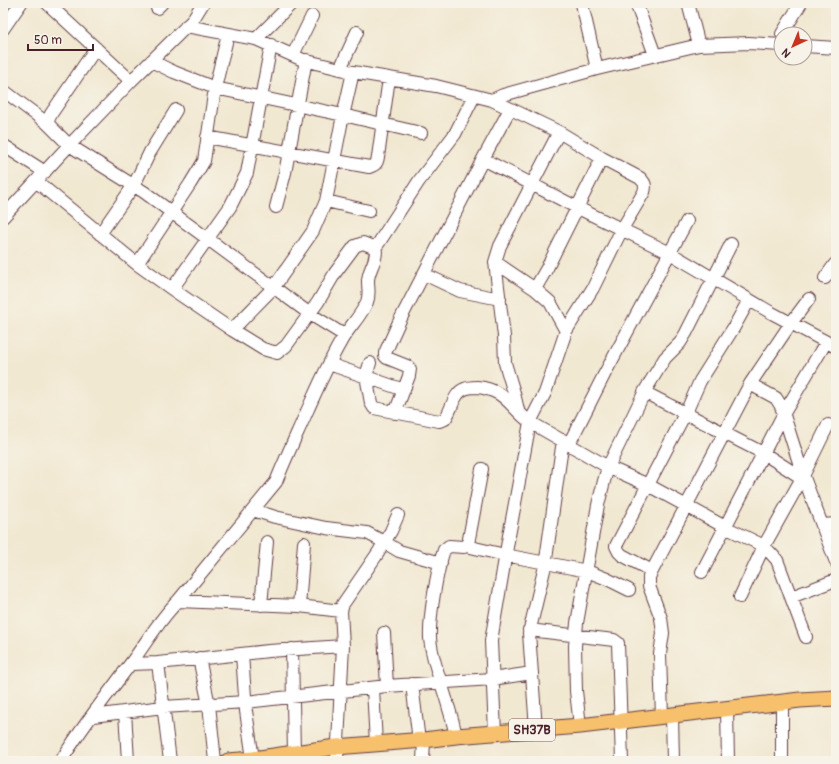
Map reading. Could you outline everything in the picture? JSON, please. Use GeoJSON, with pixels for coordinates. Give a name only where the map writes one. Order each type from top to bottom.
{"type":"FeatureCollection","features":[{"type":"Feature","properties":{"kind":"main road","name":"SH37B"},"geometry":{"type":"LineString","coordinates":[[228,761],[294,753],[336,754],[376,744],[580,726],[782,702],[836,698]]}},
{"type":"Feature","properties":{"kind":"street"},"geometry":{"type":"LineString","coordinates":[[3,29],[21,3]]}},
{"type":"Feature","properties":{"kind":"street"},"geometry":{"type":"LineString","coordinates":[[47,3],[131,81]]}},
{"type":"Feature","properties":{"kind":"street"},"geometry":{"type":"LineString","coordinates":[[256,39],[292,3]]}},
{"type":"Feature","properties":{"kind":"street"},"geometry":{"type":"LineString","coordinates":[[636,3],[655,55]]}},
{"type":"Feature","properties":{"kind":"street"},"geometry":{"type":"LineString","coordinates":[[688,3],[699,45]]}},
{"type":"Feature","properties":{"kind":"street"},"geometry":{"type":"LineString","coordinates":[[788,26],[801,3]]}},
{"type":"Feature","properties":{"kind":"street"},"geometry":{"type":"LineString","coordinates":[[3,216],[131,81],[192,21],[201,4]]}},
{"type":"Feature","properties":{"kind":"street"},"geometry":{"type":"LineString","coordinates":[[582,4],[596,68]]}},
{"type":"Feature","properties":{"kind":"street"},"geometry":{"type":"LineString","coordinates":[[293,55],[312,16]]}},
{"type":"Feature","properties":{"kind":"street"},"geometry":{"type":"LineString","coordinates":[[186,26],[256,39],[306,60],[353,72],[436,86],[492,100],[559,132],[645,182],[646,187],[644,192],[622,229],[593,288],[566,331],[545,393],[530,422],[491,641],[495,733]]}},
{"type":"Feature","properties":{"kind":"street"},"geometry":{"type":"LineString","coordinates":[[340,68],[357,32]]}},
{"type":"Feature","properties":{"kind":"street"},"geometry":{"type":"LineString","coordinates":[[137,264],[204,160],[215,88],[228,34]]}},
{"type":"Feature","properties":{"kind":"street"},"geometry":{"type":"LineString","coordinates":[[492,100],[503,95],[596,68],[699,45],[773,41]]}},
{"type":"Feature","properties":{"kind":"street"},"geometry":{"type":"LineString","coordinates":[[172,289],[230,207],[247,173],[271,45]]}},
{"type":"Feature","properties":{"kind":"street"},"geometry":{"type":"LineString","coordinates":[[813,46],[834,45]]}},
{"type":"Feature","properties":{"kind":"street"},"geometry":{"type":"LineString","coordinates":[[47,123],[51,114],[96,48]]}},
{"type":"Feature","properties":{"kind":"street"},"geometry":{"type":"LineString","coordinates":[[276,206],[289,152],[306,60]]}},
{"type":"Feature","properties":{"kind":"street"},"geometry":{"type":"LineString","coordinates":[[151,61],[215,88],[421,133]]}},
{"type":"Feature","properties":{"kind":"street"},"geometry":{"type":"LineString","coordinates":[[232,330],[274,287],[313,231],[326,201],[353,72]]}},
{"type":"Feature","properties":{"kind":"street"},"geometry":{"type":"LineString","coordinates":[[207,137],[369,167],[374,166],[377,163],[389,78]]}},
{"type":"Feature","properties":{"kind":"street"},"geometry":{"type":"LineString","coordinates":[[3,90],[47,123],[69,145],[134,185],[172,211],[260,278],[310,314],[344,335]]}},
{"type":"Feature","properties":{"kind":"street"},"geometry":{"type":"LineString","coordinates":[[36,181],[137,264],[172,289],[232,330],[263,349],[277,353],[286,346],[310,314],[355,246],[363,243],[373,247],[378,244],[419,181],[455,134],[474,96]]}},
{"type":"Feature","properties":{"kind":"street"},"geometry":{"type":"LineString","coordinates":[[394,413],[404,390],[410,369],[387,358],[384,356],[385,353],[399,322],[510,109]]}},
{"type":"Feature","properties":{"kind":"street"},"geometry":{"type":"LineString","coordinates":[[100,234],[134,185],[150,152],[176,110]]}},
{"type":"Feature","properties":{"kind":"street"},"geometry":{"type":"LineString","coordinates":[[518,411],[505,362],[500,299],[495,262],[500,246],[559,132]]}},
{"type":"Feature","properties":{"kind":"street"},"geometry":{"type":"LineString","coordinates":[[3,145],[45,172]]}},
{"type":"Feature","properties":{"kind":"street"},"geometry":{"type":"LineString","coordinates":[[535,289],[578,208],[602,158]]}},
{"type":"Feature","properties":{"kind":"street"},"geometry":{"type":"LineString","coordinates":[[483,159],[670,253],[749,300],[831,344],[784,413],[702,572]]}},
{"type":"Feature","properties":{"kind":"street"},"geometry":{"type":"LineString","coordinates":[[326,201],[369,211]]}},
{"type":"Feature","properties":{"kind":"street"},"geometry":{"type":"LineString","coordinates":[[536,730],[529,630],[545,562],[558,479],[566,442],[687,221]]}},
{"type":"Feature","properties":{"kind":"street"},"geometry":{"type":"LineString","coordinates":[[580,726],[576,691],[576,636],[598,506],[608,467],[644,392],[665,358],[676,348],[686,333],[732,244]]}},
{"type":"Feature","properties":{"kind":"street"},"geometry":{"type":"LineString","coordinates":[[61,761],[76,736],[130,664],[164,615],[178,601],[276,482],[284,461],[329,364],[344,335],[354,324],[367,301],[369,292],[368,282],[376,255],[375,246]]}},
{"type":"Feature","properties":{"kind":"street"},"geometry":{"type":"LineString","coordinates":[[495,262],[535,289],[550,302],[566,331]]}},
{"type":"Feature","properties":{"kind":"street"},"geometry":{"type":"LineString","coordinates":[[825,278],[836,264]]}},
{"type":"Feature","properties":{"kind":"street"},"geometry":{"type":"LineString","coordinates":[[424,274],[460,291],[500,299]]}},
{"type":"Feature","properties":{"kind":"street"},"geometry":{"type":"LineString","coordinates":[[673,761],[660,659],[663,633],[661,618],[649,586],[649,577],[750,384],[809,299]]}},
{"type":"Feature","properties":{"kind":"street"},"geometry":{"type":"LineString","coordinates":[[652,571],[622,555],[616,546],[685,414],[700,381],[749,300]]}},
{"type":"Feature","properties":{"kind":"street"},"geometry":{"type":"LineString","coordinates":[[370,363],[366,376],[372,406],[377,410],[439,422],[447,416],[458,394],[463,389],[472,387],[487,388],[498,392],[508,399],[530,422],[608,467],[764,546],[777,560],[806,637]]}},
{"type":"Feature","properties":{"kind":"street"},"geometry":{"type":"LineString","coordinates":[[329,364],[404,390]]}},
{"type":"Feature","properties":{"kind":"street"},"geometry":{"type":"LineString","coordinates":[[750,384],[776,398],[784,413],[803,476],[836,562]]}},
{"type":"Feature","properties":{"kind":"street"},"geometry":{"type":"LineString","coordinates":[[644,392],[763,453],[803,476]]}},
{"type":"Feature","properties":{"kind":"street"},"geometry":{"type":"LineString","coordinates":[[740,597],[764,546],[803,476],[828,425]]}},
{"type":"Feature","properties":{"kind":"street"},"geometry":{"type":"LineString","coordinates":[[466,546],[468,544],[482,469]]}},
{"type":"Feature","properties":{"kind":"street"},"geometry":{"type":"LineString","coordinates":[[253,510],[275,517],[367,534],[399,551],[441,563]]}},
{"type":"Feature","properties":{"kind":"street"},"geometry":{"type":"LineString","coordinates":[[336,754],[343,646],[341,611],[346,598],[391,531],[398,515]]}},
{"type":"Feature","properties":{"kind":"street"},"geometry":{"type":"LineString","coordinates":[[822,525],[836,524]]}},
{"type":"Feature","properties":{"kind":"street"},"geometry":{"type":"LineString","coordinates":[[261,605],[267,542]]}},
{"type":"Feature","properties":{"kind":"street"},"geometry":{"type":"LineString","coordinates":[[299,606],[304,543]]}},
{"type":"Feature","properties":{"kind":"street"},"geometry":{"type":"LineString","coordinates":[[456,736],[432,646],[430,631],[435,593],[444,550],[446,547],[466,546],[505,556],[545,562],[587,571],[630,590]]}},
{"type":"Feature","properties":{"kind":"street"},"geometry":{"type":"LineString","coordinates":[[791,597],[836,580]]}},
{"type":"Feature","properties":{"kind":"street"},"geometry":{"type":"LineString","coordinates":[[178,601],[299,606],[341,611]]}},
{"type":"Feature","properties":{"kind":"street"},"geometry":{"type":"LineString","coordinates":[[529,630],[614,640],[618,643],[622,761]]}},
{"type":"Feature","properties":{"kind":"street"},"geometry":{"type":"LineString","coordinates":[[384,634],[386,686]]}},
{"type":"Feature","properties":{"kind":"street"},"geometry":{"type":"LineString","coordinates":[[130,664],[158,663],[292,649],[343,646]]}},
{"type":"Feature","properties":{"kind":"street"},"geometry":{"type":"LineString","coordinates":[[292,649],[294,753]]}},
{"type":"Feature","properties":{"kind":"street"},"geometry":{"type":"LineString","coordinates":[[242,654],[253,759]]}},
{"type":"Feature","properties":{"kind":"street"},"geometry":{"type":"LineString","coordinates":[[199,658],[209,705],[215,761]]}},
{"type":"Feature","properties":{"kind":"street"},"geometry":{"type":"LineString","coordinates":[[158,663],[170,761]]}},
{"type":"Feature","properties":{"kind":"street"},"geometry":{"type":"LineString","coordinates":[[92,716],[163,707],[246,702],[386,686],[492,679],[532,673]]}},
{"type":"Feature","properties":{"kind":"street"},"geometry":{"type":"LineString","coordinates":[[412,684],[422,741],[423,761]]}},
{"type":"Feature","properties":{"kind":"street"},"geometry":{"type":"LineString","coordinates":[[373,688],[376,744]]}},
{"type":"Feature","properties":{"kind":"street"},"geometry":{"type":"LineString","coordinates":[[782,702],[782,761]]}},
{"type":"Feature","properties":{"kind":"street"},"geometry":{"type":"LineString","coordinates":[[727,709],[728,761]]}},
{"type":"Feature","properties":{"kind":"street"},"geometry":{"type":"LineString","coordinates":[[125,712],[128,761]]}}]}
